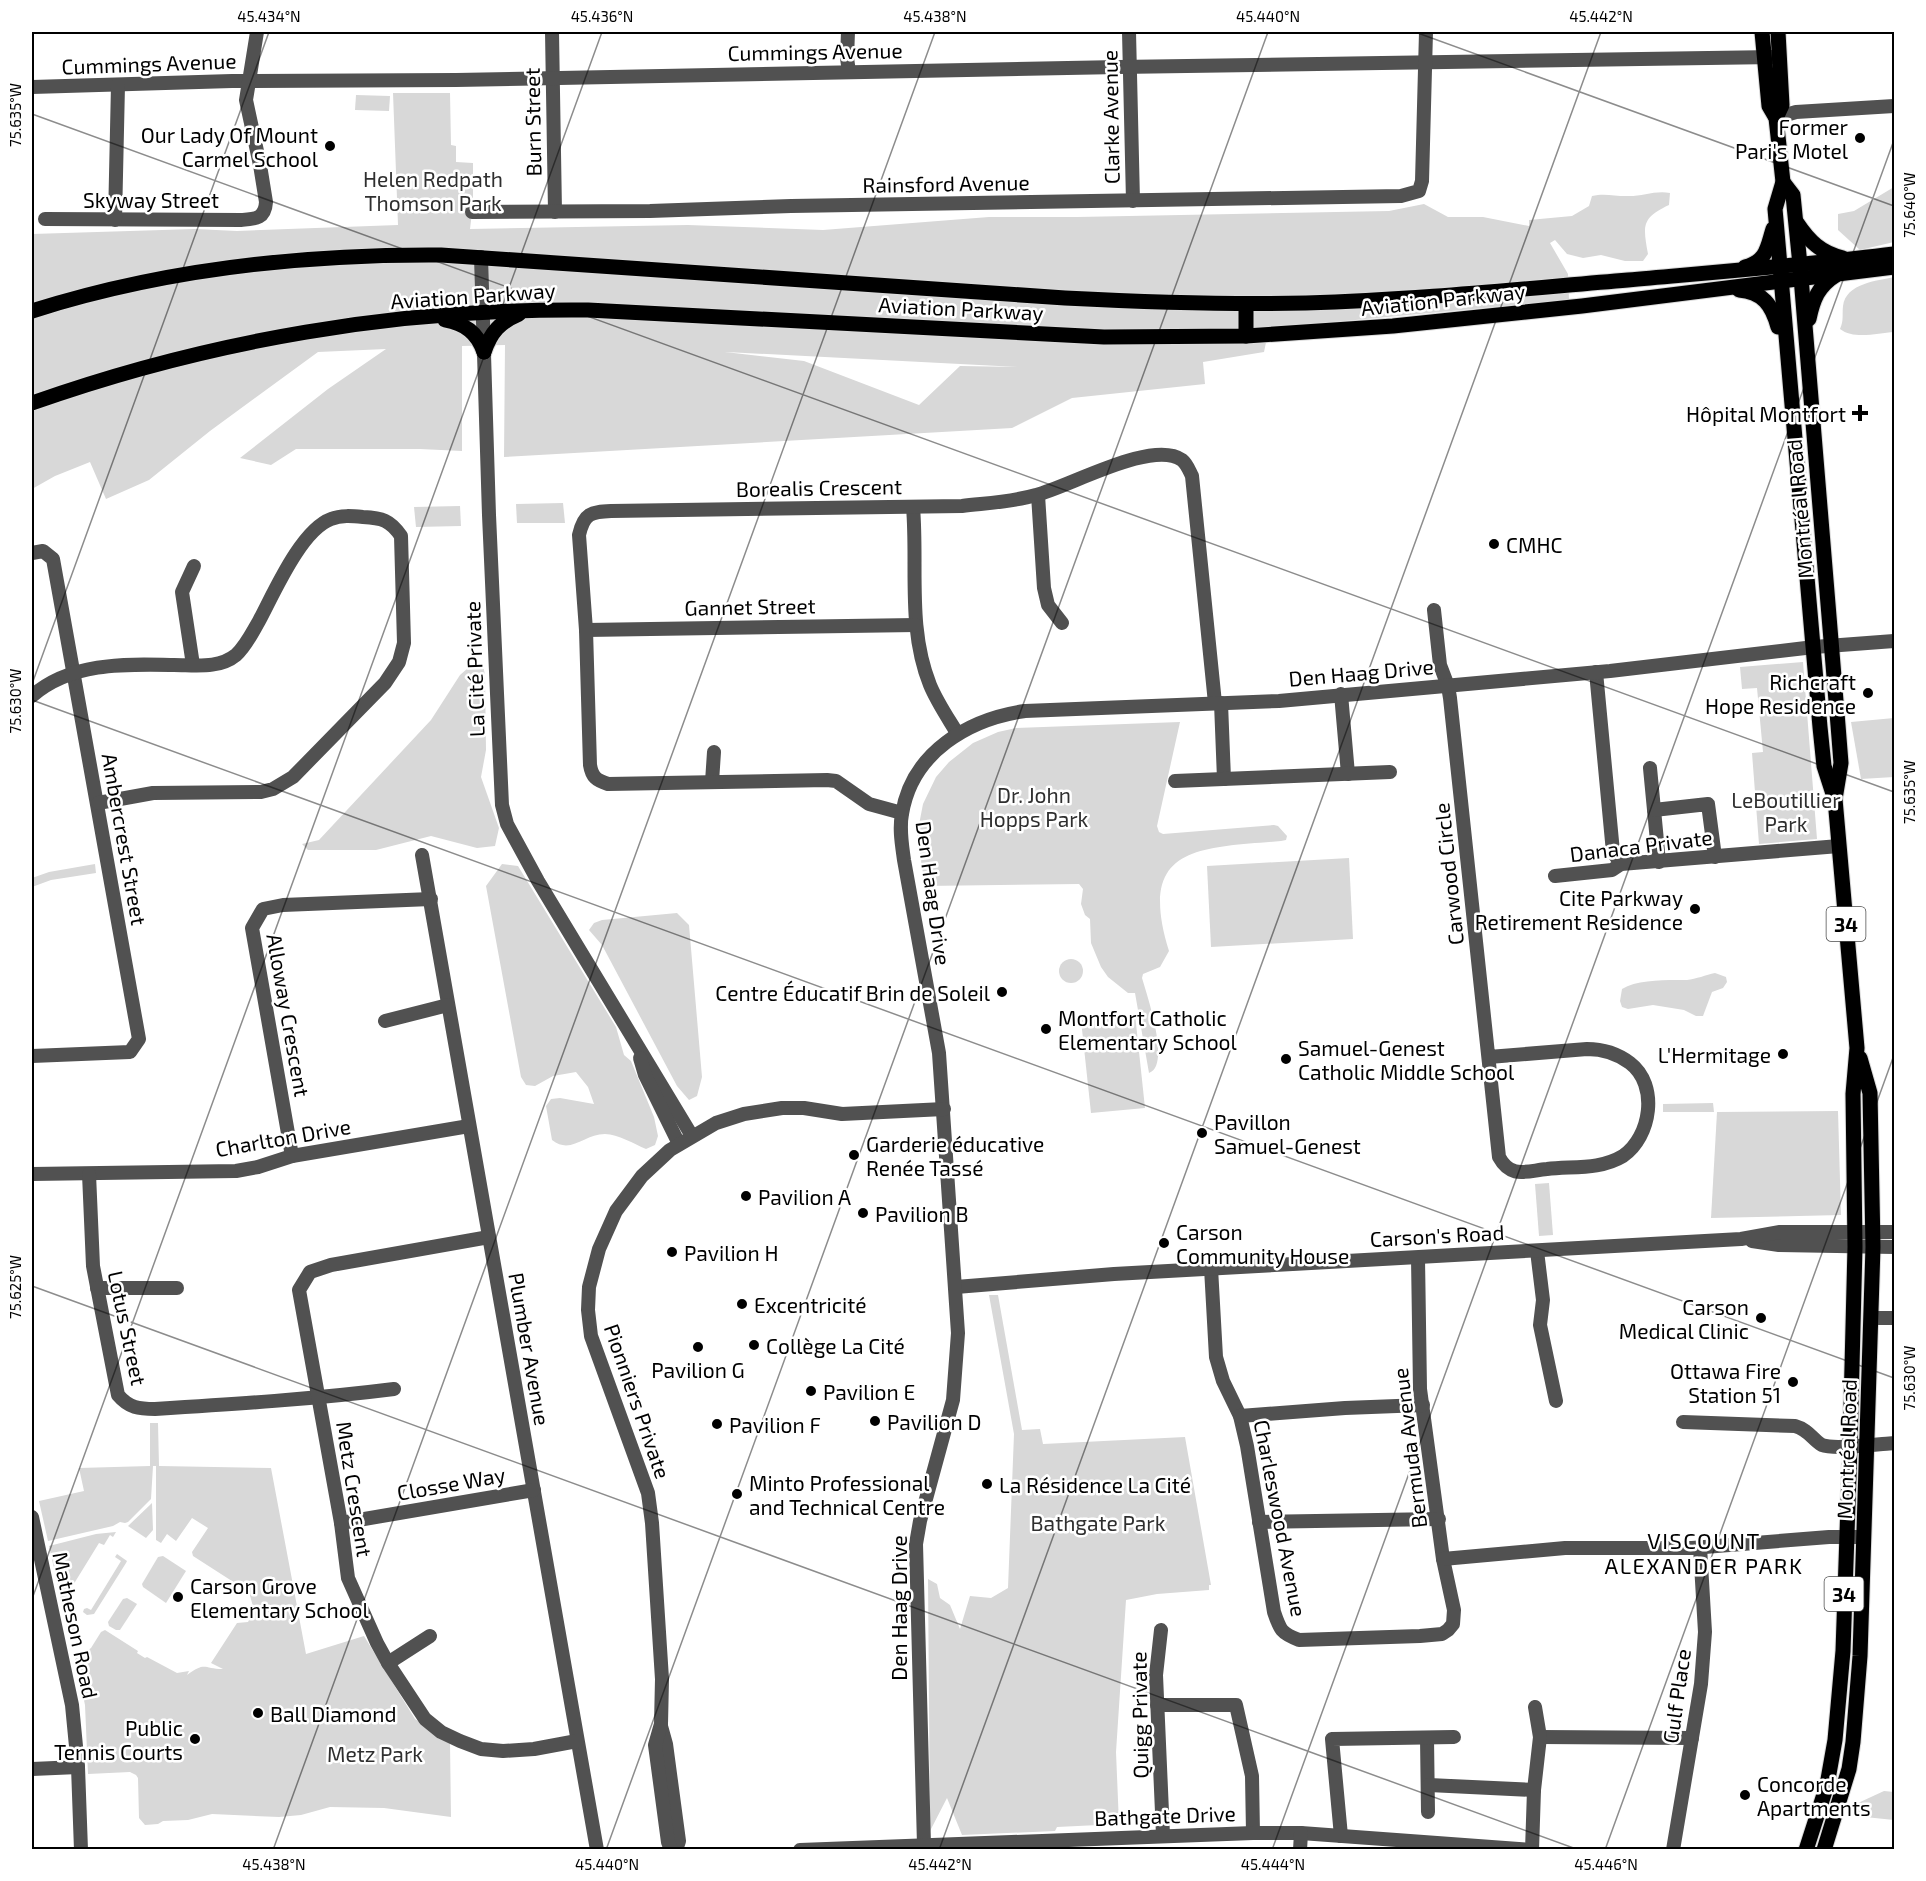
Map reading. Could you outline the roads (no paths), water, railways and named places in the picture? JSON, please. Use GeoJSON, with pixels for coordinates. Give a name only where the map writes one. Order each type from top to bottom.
{"type":"FeatureCollection","features":[{"type":"Feature","properties":{"kind":"main road","name":"Montréal Road"},"geometry":{"type":"LineString","coordinates":[[1762,32],[1772,57]]}},
{"type":"Feature","properties":{"kind":"main road","name":"Montréal Road"},"geometry":{"type":"LineString","coordinates":[[1778,32],[1772,57],[1769,106],[1776,118],[1782,182],[1775,209],[1780,274],[1824,766],[1835,800],[1857,1048],[1853,1094],[1855,1247],[1843,1652],[1835,1740],[1827,1785],[1806,1850]]}},
{"type":"Feature","properties":{"kind":"main road","name":"Montréal Road"},"geometry":{"type":"LineString","coordinates":[[1782,182],[1793,195],[1806,334],[1841,763],[1835,800]]}},
{"type":"Feature","properties":{"kind":"main road"},"geometry":{"type":"LineString","coordinates":[[1734,270],[1755,264],[1764,256],[1776,220]]}},
{"type":"Feature","properties":{"kind":"main road"},"geometry":{"type":"LineString","coordinates":[[1796,222],[1815,246],[1832,255],[1849,260]]}},
{"type":"Feature","properties":{"kind":"main road","name":"Aviation Parkway"},"geometry":{"type":"LineString","coordinates":[[32,403],[125,373],[215,350],[311,331],[430,316],[529,311],[625,311],[1104,337],[1246,336],[1372,328],[1651,299],[1800,272],[1849,260],[1894,254]]}},
{"type":"Feature","properties":{"kind":"main road","name":"Aviation Parkway"},"geometry":{"type":"LineString","coordinates":[[32,311],[127,286],[241,266],[364,255],[441,255],[1065,298],[1246,304],[1391,299],[1734,270],[1780,274]]}},
{"type":"Feature","properties":{"kind":"main road","name":"Aviation Parkway"},"geometry":{"type":"LineString","coordinates":[[1800,272],[1839,274],[1894,267]]}},
{"type":"Feature","properties":{"kind":"main road"},"geometry":{"type":"LineString","coordinates":[[1806,334],[1817,291],[1826,281],[1839,274]]}},
{"type":"Feature","properties":{"kind":"main road"},"geometry":{"type":"LineString","coordinates":[[1718,288],[1750,291],[1766,300],[1774,313],[1788,364]]}},
{"type":"Feature","properties":{"kind":"main road"},"geometry":{"type":"LineString","coordinates":[[1246,304],[1246,336]]}},
{"type":"Feature","properties":{"kind":"main road"},"geometry":{"type":"LineString","coordinates":[[484,352],[490,336],[498,327],[510,318],[529,311]]}},
{"type":"Feature","properties":{"kind":"main road"},"geometry":{"type":"LineString","coordinates":[[430,316],[468,329],[477,336],[484,352]]}},
{"type":"Feature","properties":{"kind":"main road","name":"Montréal Road"},"geometry":{"type":"LineString","coordinates":[[1824,1850],[1845,1785],[1853,1742],[1860,1656],[1873,1240],[1870,1094],[1857,1048]]}},
{"type":"Feature","properties":{"kind":"main road"},"geometry":{"type":"LineString","coordinates":[[1835,1740],[1853,1742]]}},
{"type":"Feature","properties":{"kind":"street"},"geometry":{"type":"LineString","coordinates":[[249,81],[257,32]]}},
{"type":"Feature","properties":{"kind":"street","name":"Burn Street"},"geometry":{"type":"LineString","coordinates":[[552,32],[555,212]]}},
{"type":"Feature","properties":{"kind":"street"},"geometry":{"type":"LineString","coordinates":[[848,32],[849,72]]}},
{"type":"Feature","properties":{"kind":"street","name":"Clarke Avenue"},"geometry":{"type":"LineString","coordinates":[[1129,32],[1133,201]]}},
{"type":"Feature","properties":{"kind":"street"},"geometry":{"type":"LineString","coordinates":[[1425,63],[1426,32]]}},
{"type":"Feature","properties":{"kind":"street","name":"Cummings Avenue"},"geometry":{"type":"LineString","coordinates":[[32,87],[249,81],[1772,57]]}},
{"type":"Feature","properties":{"kind":"street","name":"Rainsford Avenue"},"geometry":{"type":"LineString","coordinates":[[472,212],[1413,195],[1419,191],[1422,181],[1425,63]]}},
{"type":"Feature","properties":{"kind":"street","name":"Skyway Street"},"geometry":{"type":"LineString","coordinates":[[45,219],[257,219],[263,213],[266,202],[246,100],[249,81]]}},
{"type":"Feature","properties":{"kind":"street"},"geometry":{"type":"LineString","coordinates":[[115,220],[118,85]]}},
{"type":"Feature","properties":{"kind":"street"},"geometry":{"type":"LineString","coordinates":[[1776,118],[1796,112],[1894,106]]}},
{"type":"Feature","properties":{"kind":"street","name":"La Cité Private"},"geometry":{"type":"LineString","coordinates":[[480,258],[502,805],[507,824],[538,881],[561,916],[635,1045],[655,1071],[692,1136]]}},
{"type":"Feature","properties":{"kind":"street","name":"Borealis Crescent"},"geometry":{"type":"LineString","coordinates":[[902,813],[869,804],[836,781],[608,784],[597,780],[591,774],[586,630],[579,535],[582,521],[593,512],[962,506],[1038,495],[1146,456],[1170,456],[1180,459],[1187,465],[1192,476],[1218,703]]}},
{"type":"Feature","properties":{"kind":"street"},"geometry":{"type":"LineString","coordinates":[[1038,495],[1044,588],[1048,604],[1062,623]]}},
{"type":"Feature","properties":{"kind":"street"},"geometry":{"type":"LineString","coordinates":[[913,507],[916,625],[920,654],[930,686],[957,734]]}},
{"type":"Feature","properties":{"kind":"street"},"geometry":{"type":"LineString","coordinates":[[32,696],[58,678],[96,667],[132,664],[223,663],[243,648],[303,542],[319,526],[331,519],[347,516],[379,518],[393,525],[401,536],[404,643],[399,662],[385,683],[293,777],[273,789],[261,792],[153,793],[98,803]]}},
{"type":"Feature","properties":{"kind":"street","name":"Ambercrest Street"},"geometry":{"type":"LineString","coordinates":[[32,553],[43,551],[53,559],[139,1039],[130,1052],[118,1054],[32,1056]]}},
{"type":"Feature","properties":{"kind":"street"},"geometry":{"type":"LineString","coordinates":[[193,665],[182,592],[194,566]]}},
{"type":"Feature","properties":{"kind":"street","name":"Carwood Circle"},"geometry":{"type":"LineString","coordinates":[[1434,610],[1440,665],[1448,686],[1499,1157],[1508,1170],[1517,1173],[1609,1163],[1624,1155],[1642,1133],[1647,1119],[1646,1089],[1631,1064],[1616,1056],[1598,1049],[1587,1048],[1489,1057]]}},
{"type":"Feature","properties":{"kind":"street","name":"Gannet Street"},"geometry":{"type":"LineString","coordinates":[[586,630],[916,625]]}},
{"type":"Feature","properties":{"kind":"street","name":"Den Haag Drive"},"geometry":{"type":"LineString","coordinates":[[924,1845],[916,1544],[920,1521],[953,1400],[958,1356],[956,1287],[937,1042],[900,828],[909,791],[936,750],[957,734],[988,719],[1025,711],[1279,701],[1596,672],[1814,646],[1894,642]]}},
{"type":"Feature","properties":{"kind":"street"},"geometry":{"type":"LineString","coordinates":[[1596,672],[1612,846],[1621,864]]}},
{"type":"Feature","properties":{"kind":"street"},"geometry":{"type":"LineString","coordinates":[[1341,694],[1348,774]]}},
{"type":"Feature","properties":{"kind":"street"},"geometry":{"type":"LineString","coordinates":[[1218,703],[1224,779]]}},
{"type":"Feature","properties":{"kind":"street"},"geometry":{"type":"LineString","coordinates":[[712,782],[714,752]]}},
{"type":"Feature","properties":{"kind":"street"},"geometry":{"type":"LineString","coordinates":[[1650,768],[1659,862]]}},
{"type":"Feature","properties":{"kind":"street"},"geometry":{"type":"LineString","coordinates":[[1175,781],[1390,772]]}},
{"type":"Feature","properties":{"kind":"street"},"geometry":{"type":"LineString","coordinates":[[1654,810],[1708,804],[1715,857]]}},
{"type":"Feature","properties":{"kind":"street","name":"Danaca Private"},"geometry":{"type":"LineString","coordinates":[[1555,876],[1612,870],[1621,864],[1839,846]]}},
{"type":"Feature","properties":{"kind":"street","name":"Plumber Avenue"},"geometry":{"type":"LineString","coordinates":[[422,855],[597,1850]]}},
{"type":"Feature","properties":{"kind":"street","name":"Alloway Crescent"},"geometry":{"type":"LineString","coordinates":[[292,1156],[252,928],[263,909],[283,905],[431,900]]}},
{"type":"Feature","properties":{"kind":"street"},"geometry":{"type":"LineString","coordinates":[[385,1021],[448,1005]]}},
{"type":"Feature","properties":{"kind":"street","name":"La Cité Private"},"geometry":{"type":"LineString","coordinates":[[635,1045],[645,1075],[679,1144]]}},
{"type":"Feature","properties":{"kind":"street","name":"Pionniers Private"},"geometry":{"type":"LineString","coordinates":[[674,1850],[668,1842],[657,1772],[656,1745],[661,1724],[662,1678],[651,1509],[640,1470],[592,1342],[588,1299],[596,1257],[616,1211],[642,1176],[679,1144],[711,1126],[736,1117],[774,1109],[804,1108],[842,1114],[944,1109]]}},
{"type":"Feature","properties":{"kind":"street","name":"Charlton Drive"},"geometry":{"type":"LineString","coordinates":[[32,1174],[236,1171],[258,1167],[292,1156],[469,1126]]}},
{"type":"Feature","properties":{"kind":"street","name":"Lotus Street"},"geometry":{"type":"LineString","coordinates":[[89,1174],[93,1266],[117,1395],[127,1405],[139,1409],[155,1409],[318,1399],[394,1389]]}},
{"type":"Feature","properties":{"kind":"street","name":"Carson's Road"},"geometry":{"type":"LineString","coordinates":[[956,1287],[1211,1268],[1741,1239],[1780,1232],[1855,1231],[1873,1240]]}},
{"type":"Feature","properties":{"kind":"street"},"geometry":{"type":"LineString","coordinates":[[1873,1240],[1894,1232]]}},
{"type":"Feature","properties":{"kind":"street","name":"Metz Crescent"},"geometry":{"type":"LineString","coordinates":[[489,1237],[331,1265],[310,1272],[299,1290],[341,1523],[348,1578],[388,1663],[425,1719],[441,1732],[481,1749],[503,1751],[534,1749],[578,1741]]}},
{"type":"Feature","properties":{"kind":"street","name":"Carson's Road"},"geometry":{"type":"LineString","coordinates":[[1741,1239],[1779,1245],[1855,1247],[1873,1240]]}},
{"type":"Feature","properties":{"kind":"street"},"geometry":{"type":"LineString","coordinates":[[1873,1240],[1894,1247]]}},
{"type":"Feature","properties":{"kind":"street"},"geometry":{"type":"LineString","coordinates":[[1537,1251],[1543,1300],[1540,1325],[1556,1401]]}},
{"type":"Feature","properties":{"kind":"street","name":"Bermuda Avenue"},"geometry":{"type":"LineString","coordinates":[[1418,1258],[1420,1389],[1443,1559],[1454,1610],[1453,1624],[1448,1630]]}},
{"type":"Feature","properties":{"kind":"street","name":"Charleswood Avenue"},"geometry":{"type":"LineString","coordinates":[[1211,1268],[1215,1357],[1223,1381],[1240,1416],[1274,1612],[1280,1628],[1286,1635],[1299,1640],[1420,1636],[1442,1634],[1448,1630]]}},
{"type":"Feature","properties":{"kind":"street"},"geometry":{"type":"LineString","coordinates":[[97,1288],[177,1288]]}},
{"type":"Feature","properties":{"kind":"street"},"geometry":{"type":"LineString","coordinates":[[1871,1318],[1894,1318]]}},
{"type":"Feature","properties":{"kind":"street"},"geometry":{"type":"LineString","coordinates":[[1240,1416],[1423,1405]]}},
{"type":"Feature","properties":{"kind":"street"},"geometry":{"type":"LineString","coordinates":[[1683,1422],[1795,1426],[1808,1432],[1821,1444],[1832,1447],[1894,1443]]}},
{"type":"Feature","properties":{"kind":"street","name":"Closse Way"},"geometry":{"type":"LineString","coordinates":[[341,1523],[534,1490]]}},
{"type":"Feature","properties":{"kind":"street","name":"Matheson Road"},"geometry":{"type":"LineString","coordinates":[[32,1517],[72,1705],[78,1767],[81,1850]]}},
{"type":"Feature","properties":{"kind":"street"},"geometry":{"type":"LineString","coordinates":[[1259,1522],[1439,1520]]}},
{"type":"Feature","properties":{"kind":"street"},"geometry":{"type":"LineString","coordinates":[[1443,1559],[1565,1548],[1700,1547],[1846,1537],[1863,1538]]}},
{"type":"Feature","properties":{"kind":"street","name":"Gulf Place"},"geometry":{"type":"LineString","coordinates":[[1673,1850],[1701,1684],[1705,1632],[1700,1547]]}},
{"type":"Feature","properties":{"kind":"street","name":"Quigg Private"},"geometry":{"type":"LineString","coordinates":[[1161,1630],[1156,1675],[1163,1835]]}},
{"type":"Feature","properties":{"kind":"street"},"geometry":{"type":"LineString","coordinates":[[388,1663],[430,1636]]}},
{"type":"Feature","properties":{"kind":"street"},"geometry":{"type":"LineString","coordinates":[[1157,1705],[1236,1705],[1252,1776],[1253,1833]]}},
{"type":"Feature","properties":{"kind":"street"},"geometry":{"type":"LineString","coordinates":[[1532,1850],[1534,1790],[1540,1737],[1535,1707]]}},
{"type":"Feature","properties":{"kind":"street"},"geometry":{"type":"LineString","coordinates":[[1341,1836],[1332,1739],[1454,1737]]}},
{"type":"Feature","properties":{"kind":"street"},"geometry":{"type":"LineString","coordinates":[[1540,1737],[1692,1738]]}},
{"type":"Feature","properties":{"kind":"street"},"geometry":{"type":"LineString","coordinates":[[1427,1738],[1428,1812]]}},
{"type":"Feature","properties":{"kind":"street"},"geometry":{"type":"LineString","coordinates":[[32,1769],[78,1767]]}},
{"type":"Feature","properties":{"kind":"street"},"geometry":{"type":"LineString","coordinates":[[1429,1785],[1534,1790]]}},
{"type":"Feature","properties":{"kind":"street","name":"Bathgate Drive"},"geometry":{"type":"LineString","coordinates":[[800,1850],[1253,1833],[1301,1833],[1441,1847],[1532,1850]]}},
{"type":"Feature","properties":{"kind":"street"},"geometry":{"type":"LineString","coordinates":[[1299,1850],[1301,1833]]}},
{"type":"Feature","properties":{"kind":"place","name":"Former Pari's Motel"},"geometry":{"type":"Point","coordinates":[1860,138]}},
{"type":"Feature","properties":{"kind":"place","name":"Our Lady Of Mount Carmel School"},"geometry":{"type":"Point","coordinates":[330,146]}},
{"type":"Feature","properties":{"kind":"place","name":"Hôpital Montfort"},"geometry":{"type":"Point","coordinates":[1860,413]}},
{"type":"Feature","properties":{"kind":"place","name":"CMHC"},"geometry":{"type":"Point","coordinates":[1494,544]}},
{"type":"Feature","properties":{"kind":"place","name":"Richcraft Hope Residence"},"geometry":{"type":"Point","coordinates":[1868,693]}},
{"type":"Feature","properties":{"kind":"place","name":"Cite Parkway Retirement Residence"},"geometry":{"type":"Point","coordinates":[1695,909]}},
{"type":"Feature","properties":{"kind":"place","name":"Centre Éducatif Brin de Soleil"},"geometry":{"type":"Point","coordinates":[1002,992]}},
{"type":"Feature","properties":{"kind":"place","name":"Montfort Catholic Elementary School"},"geometry":{"type":"Point","coordinates":[1046,1029]}},
{"type":"Feature","properties":{"kind":"place","name":"L'Hermitage"},"geometry":{"type":"Point","coordinates":[1783,1054]}},
{"type":"Feature","properties":{"kind":"place","name":"Samuel-Genest Catholic Middle School"},"geometry":{"type":"Point","coordinates":[1286,1059]}},
{"type":"Feature","properties":{"kind":"place","name":"Pavillon Samuel-Genest"},"geometry":{"type":"Point","coordinates":[1202,1133]}},
{"type":"Feature","properties":{"kind":"place","name":"Garderie éducative Renée Tassé"},"geometry":{"type":"Point","coordinates":[854,1155]}},
{"type":"Feature","properties":{"kind":"place","name":"Pavilion A"},"geometry":{"type":"Point","coordinates":[746,1196]}},
{"type":"Feature","properties":{"kind":"place","name":"Pavilion B"},"geometry":{"type":"Point","coordinates":[863,1213]}},
{"type":"Feature","properties":{"kind":"place","name":"Carson Community House"},"geometry":{"type":"Point","coordinates":[1164,1243]}},
{"type":"Feature","properties":{"kind":"place","name":"Pavilion H"},"geometry":{"type":"Point","coordinates":[672,1252]}},
{"type":"Feature","properties":{"kind":"place","name":"Excentricité"},"geometry":{"type":"Point","coordinates":[742,1304]}},
{"type":"Feature","properties":{"kind":"place","name":"Carson Medical Clinic"},"geometry":{"type":"Point","coordinates":[1761,1318]}},
{"type":"Feature","properties":{"kind":"place","name":"Collège La Cité"},"geometry":{"type":"Point","coordinates":[754,1345]}},
{"type":"Feature","properties":{"kind":"place","name":"Pavilion G"},"geometry":{"type":"Point","coordinates":[698,1347]}},
{"type":"Feature","properties":{"kind":"place","name":"Ottawa Fire Station 51"},"geometry":{"type":"Point","coordinates":[1793,1382]}},
{"type":"Feature","properties":{"kind":"place","name":"Pavilion E"},"geometry":{"type":"Point","coordinates":[811,1391]}},
{"type":"Feature","properties":{"kind":"place","name":"Pavilion D"},"geometry":{"type":"Point","coordinates":[875,1421]}},
{"type":"Feature","properties":{"kind":"place","name":"Pavilion F"},"geometry":{"type":"Point","coordinates":[717,1424]}},
{"type":"Feature","properties":{"kind":"place","name":"La Résidence La Cité"},"geometry":{"type":"Point","coordinates":[987,1484]}},
{"type":"Feature","properties":{"kind":"place","name":"Minto Professional and Technical Centre"},"geometry":{"type":"Point","coordinates":[737,1494]}},
{"type":"Feature","properties":{"kind":"place","name":"Carson Grove Elementary School"},"geometry":{"type":"Point","coordinates":[178,1597]}},
{"type":"Feature","properties":{"kind":"place","name":"Ball Diamond"},"geometry":{"type":"Point","coordinates":[258,1713]}},
{"type":"Feature","properties":{"kind":"place","name":"Public Tennis Courts"},"geometry":{"type":"Point","coordinates":[195,1739]}},
{"type":"Feature","properties":{"kind":"place","name":"Concorde Apartments"},"geometry":{"type":"Point","coordinates":[1745,1795]}},
{"type":"Feature","properties":{"kind":"district","name":"VISCOUNT ALEXANDER PARK"},"geometry":{"type":"Point","coordinates":[1704,1553]}},
{"type":"Feature","properties":{"kind":"park label","name":"Helen Redpath Thomson Park"},"geometry":{"type":"Point","coordinates":[433,190]}},
{"type":"Feature","properties":{"kind":"park label","name":"Dr. John Hopps Park"},"geometry":{"type":"Point","coordinates":[1034,806]}},
{"type":"Feature","properties":{"kind":"park label","name":"LeBoutillier Park"},"geometry":{"type":"Point","coordinates":[1786,811]}},
{"type":"Feature","properties":{"kind":"park label","name":"Bathgate Park"},"geometry":{"type":"Point","coordinates":[1098,1522]}},
{"type":"Feature","properties":{"kind":"park label","name":"Metz Park"},"geometry":{"type":"Point","coordinates":[375,1753]}}]}
